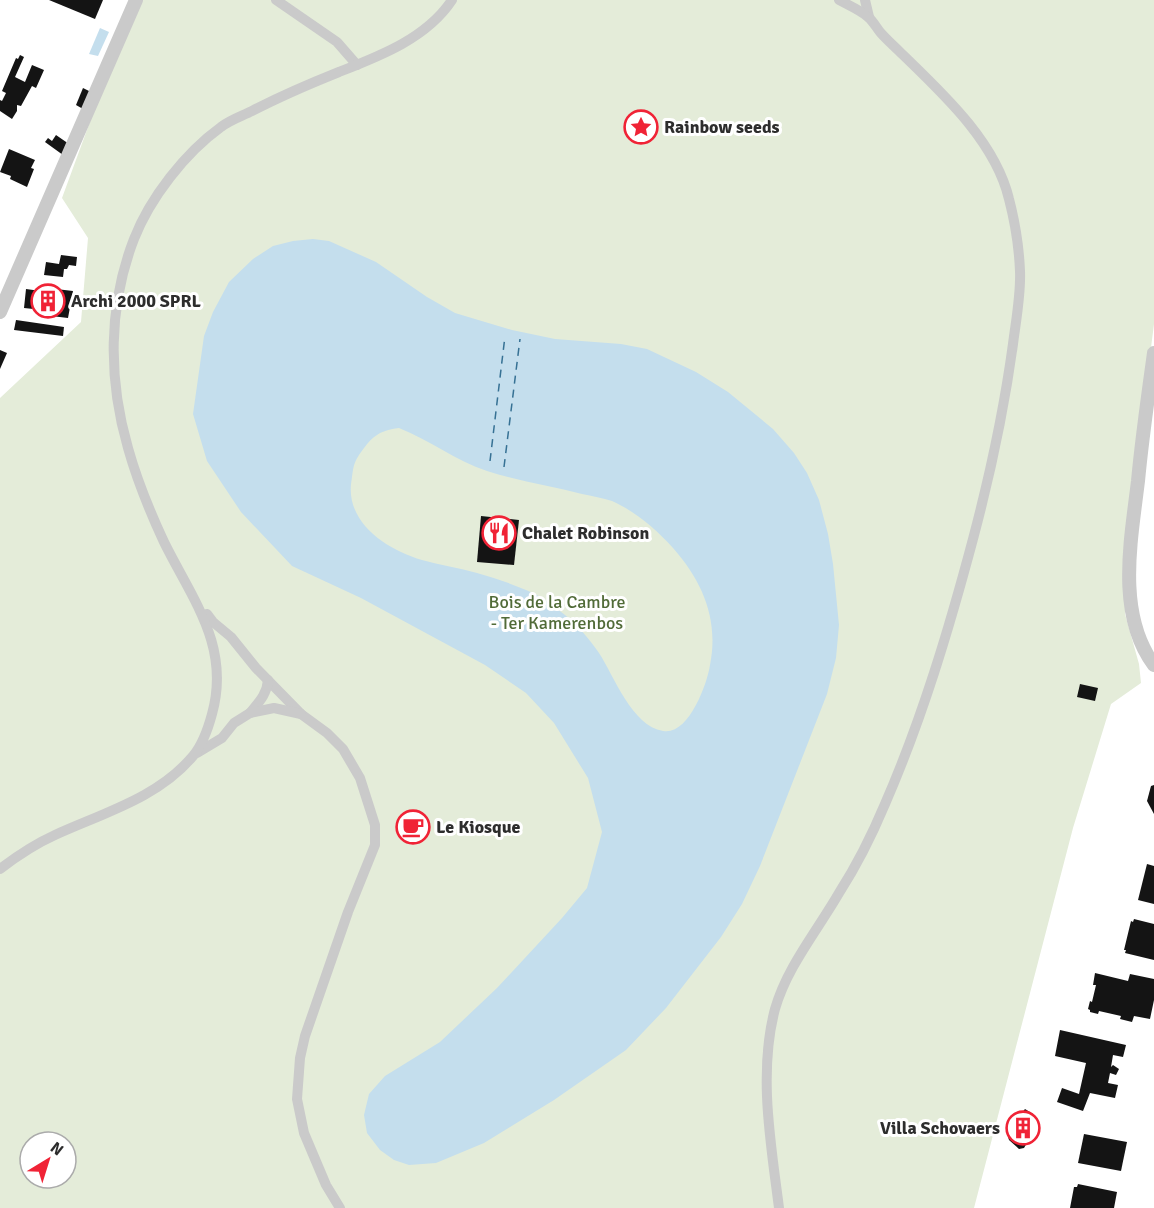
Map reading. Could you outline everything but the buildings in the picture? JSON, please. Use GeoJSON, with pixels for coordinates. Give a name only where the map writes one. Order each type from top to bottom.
{"type":"FeatureCollection","features":[{"type":"Feature","properties":{"kind":"street"},"geometry":{"type":"LineString","coordinates":[[0,312],[136,0]]}},
{"type":"Feature","properties":{"kind":"street"},"geometry":{"type":"LineString","coordinates":[[276,0],[331,37],[357,65]]}},
{"type":"Feature","properties":{"kind":"street"},"geometry":{"type":"LineString","coordinates":[[778,1207],[771,1149],[768,1088],[768,1052],[775,1010],[796,963],[864,850],[885,803],[924,702],[960,591],[984,497],[1004,407],[1018,308],[1020,273],[1017,232],[1008,194],[998,169],[980,139],[942,92],[879,31],[868,17],[839,0]]}},
{"type":"Feature","properties":{"kind":"street"},"geometry":{"type":"LineString","coordinates":[[865,0],[868,17]]}},
{"type":"Feature","properties":{"kind":"street"},"geometry":{"type":"LineString","coordinates":[[195,754],[207,734],[218,675],[208,625],[147,505],[128,448],[114,380],[113,343],[121,280],[135,237],[171,176],[196,148],[222,126],[291,91],[395,48],[425,29],[453,2]]}},
{"type":"Feature","properties":{"kind":"street"},"geometry":{"type":"LineString","coordinates":[[1154,353],[1133,525],[1130,575],[1132,613],[1138,634],[1154,665]]}},
{"type":"Feature","properties":{"kind":"street"},"geometry":{"type":"LineString","coordinates":[[198,604],[301,714],[327,733],[343,749],[353,764],[375,825],[375,845],[348,912],[305,1036],[300,1058],[297,1099],[304,1133],[326,1185],[340,1208]]}},
{"type":"Feature","properties":{"kind":"street"},"geometry":{"type":"LineString","coordinates":[[0,869],[33,846],[138,800],[159,786],[195,754],[222,738],[234,723],[250,712],[268,689],[268,680]]}},
{"type":"Feature","properties":{"kind":"street"},"geometry":{"type":"LineString","coordinates":[[250,712],[274,708],[301,714]]}},
{"type":"Feature","properties":{"kind":"green space","name":"Bois de la Cambre - Ter Kamerenbos"},"geometry":{"type":"Polygon","coordinates":[[[142,0],[1154,0],[1154,324],[1127,537],[1125,614],[1139,664],[1141,683],[1111,704],[1073,828],[974,1208],[0,1208],[0,398],[81,322],[88,238],[62,198],[109,70],[142,0]]]}},
{"type":"Feature","properties":{"kind":"water"},"geometry":{"type":"Polygon","coordinates":[[[100,28],[109,32],[98,56],[89,54],[100,28]]]}},
{"type":"Feature","properties":{"kind":"water"},"geometry":{"type":"Polygon","coordinates":[[[313,239],[329,241],[376,262],[455,313],[512,330],[555,339],[621,344],[647,349],[696,372],[728,392],[773,429],[794,453],[807,473],[819,500],[833,564],[839,625],[836,658],[827,694],[760,866],[742,904],[721,937],[666,1008],[626,1050],[554,1100],[484,1143],[436,1163],[409,1165],[394,1160],[380,1150],[367,1133],[364,1115],[369,1094],[385,1076],[440,1042],[497,988],[562,918],[587,888],[602,832],[588,778],[554,723],[526,693],[485,665],[361,598],[292,566],[241,512],[207,461],[193,414],[204,336],[213,312],[229,282],[253,259],[273,246],[313,239]],[[399,428],[380,433],[368,444],[353,469],[352,498],[356,511],[372,533],[409,556],[496,579],[520,587],[541,598],[570,619],[588,638],[625,699],[642,720],[663,731],[680,726],[695,707],[705,684],[710,665],[712,633],[706,602],[700,588],[693,574],[673,548],[645,522],[612,501],[487,471],[399,428]]]}},
{"type":"Feature","properties":{"kind":"ferry route"},"geometry":{"type":"LineString","coordinates":[[490,461],[505,336]]}},
{"type":"Feature","properties":{"kind":"ferry route"},"geometry":{"type":"LineString","coordinates":[[504,467],[520,339]]}},
{"type":"Feature","properties":{"kind":"place","name":"Rainbow seeds"},"geometry":{"type":"Point","coordinates":[641,127]}},
{"type":"Feature","properties":{"kind":"place","name":"Archi 2000 SPRL"},"geometry":{"type":"Point","coordinates":[48,301]}},
{"type":"Feature","properties":{"kind":"place","name":"Chalet Robinson"},"geometry":{"type":"Point","coordinates":[499,533]}},
{"type":"Feature","properties":{"kind":"place","name":"Le Kiosque"},"geometry":{"type":"Point","coordinates":[413,827]}},
{"type":"Feature","properties":{"kind":"place","name":"Villa Schovaers"},"geometry":{"type":"Point","coordinates":[1023,1128]}}]}
